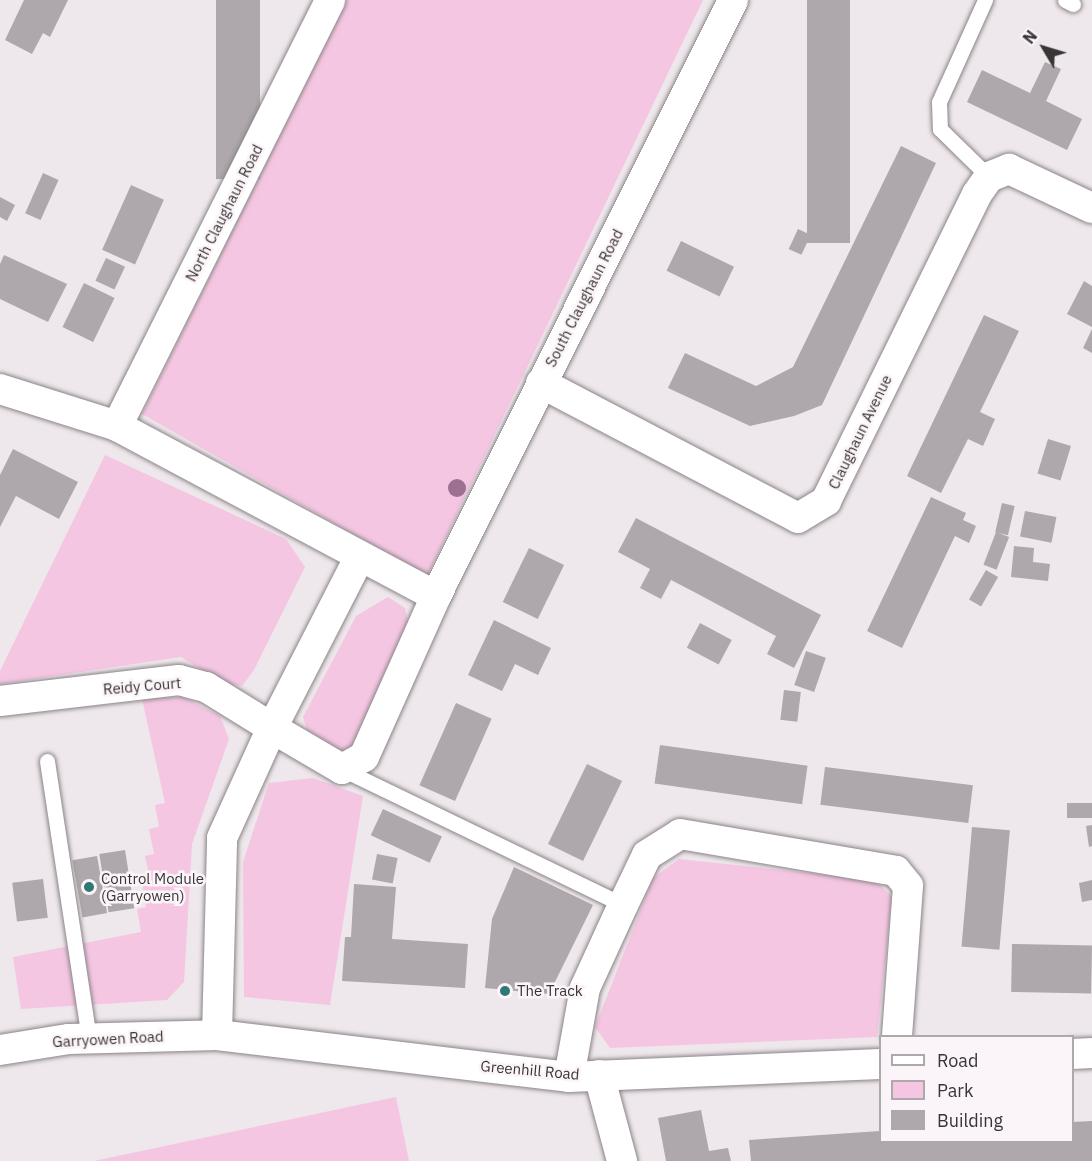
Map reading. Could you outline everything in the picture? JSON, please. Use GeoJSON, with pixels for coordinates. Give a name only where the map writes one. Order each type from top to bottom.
{"type":"FeatureCollection","features":[{"type":"Feature","properties":{"kind":"street","name":"North Claughaun Road"},"geometry":{"type":"LineString","coordinates":[[117,426],[330,0]]}},
{"type":"Feature","properties":{"kind":"street","name":"South Claughaun Road"},"geometry":{"type":"LineString","coordinates":[[342,769],[364,757],[436,596],[733,0]]}},
{"type":"Feature","properties":{"kind":"street"},"geometry":{"type":"LineString","coordinates":[[989,177],[1009,169],[1092,208]]}},
{"type":"Feature","properties":{"kind":"street","name":"Claughaun Avenue"},"geometry":{"type":"LineString","coordinates":[[541,383],[798,518],[826,501],[977,194],[989,177]]}},
{"type":"Feature","properties":{"kind":"street"},"geometry":{"type":"LineString","coordinates":[[0,389],[117,426],[436,596]]}},
{"type":"Feature","properties":{"kind":"street"},"geometry":{"type":"LineString","coordinates":[[217,1035],[222,838],[272,728],[360,556]]}},
{"type":"Feature","properties":{"kind":"street","name":"Reidy Court"},"geometry":{"type":"LineString","coordinates":[[0,701],[179,680],[206,687],[342,769]]}},
{"type":"Feature","properties":{"kind":"street"},"geometry":{"type":"LineString","coordinates":[[569,1077],[585,988],[623,904],[647,855],[680,834],[897,871],[908,886],[897,1035]]}},
{"type":"Feature","properties":{"kind":"street","name":"Garryowen Road"},"geometry":{"type":"LineString","coordinates":[[0,1050],[89,1038],[217,1035]]}},
{"type":"Feature","properties":{"kind":"street","name":"Greenhill Road"},"geometry":{"type":"LineString","coordinates":[[217,1035],[569,1077],[879,1064]]}},
{"type":"Feature","properties":{"kind":"street"},"geometry":{"type":"LineString","coordinates":[[1074,1054],[1092,1053]]}},
{"type":"Feature","properties":{"kind":"street"},"geometry":{"type":"LineString","coordinates":[[598,1074],[622,1161]]}},
{"type":"Feature","properties":{"kind":"lane"},"geometry":{"type":"LineString","coordinates":[[985,0],[939,102],[940,129],[989,177]]}},
{"type":"Feature","properties":{"kind":"lane"},"geometry":{"type":"LineString","coordinates":[[47,761],[89,1038]]}},
{"type":"Feature","properties":{"kind":"lane"},"geometry":{"type":"LineString","coordinates":[[342,769],[623,904]]}},
{"type":"Feature","properties":{"kind":"green space"},"geometry":{"type":"Polygon","coordinates":[[[346,0],[703,0],[427,576],[142,414],[346,0]]]}},
{"type":"Feature","properties":{"kind":"green space"},"geometry":{"type":"Polygon","coordinates":[[[105,455],[286,539],[305,567],[254,670],[242,686],[222,683],[181,657],[0,684],[0,671],[105,455]]]}},
{"type":"Feature","properties":{"kind":"green space"},"geometry":{"type":"Polygon","coordinates":[[[388,597],[405,608],[411,634],[359,745],[341,753],[309,736],[303,717],[356,616],[388,597]]]}},
{"type":"Feature","properties":{"kind":"green space"},"geometry":{"type":"Polygon","coordinates":[[[183,697],[220,716],[229,739],[192,844],[184,982],[167,1000],[21,1009],[13,957],[141,932],[137,909],[146,907],[142,882],[150,879],[145,856],[154,854],[149,829],[159,827],[155,805],[165,803],[142,699],[183,697]]]}},
{"type":"Feature","properties":{"kind":"green space"},"geometry":{"type":"Polygon","coordinates":[[[313,778],[363,796],[330,1005],[244,997],[243,862],[269,783],[313,778]]]}},
{"type":"Feature","properties":{"kind":"green space"},"geometry":{"type":"Polygon","coordinates":[[[679,859],[875,880],[892,897],[877,1037],[610,1048],[595,1027],[653,878],[679,859]]]}},
{"type":"Feature","properties":{"kind":"green space"},"geometry":{"type":"Polygon","coordinates":[[[396,1097],[409,1161],[94,1161],[396,1097]]]}},
{"type":"Feature","properties":{"kind":"building"},"geometry":{"type":"Polygon","coordinates":[[[24,0],[68,0],[50,37],[43,33],[32,54],[5,40],[24,0]]]}},
{"type":"Feature","properties":{"kind":"building"},"geometry":{"type":"Polygon","coordinates":[[[216,0],[260,0],[260,179],[216,179],[216,0]]]}},
{"type":"Feature","properties":{"kind":"building"},"geometry":{"type":"Polygon","coordinates":[[[807,0],[850,0],[850,243],[807,243],[807,0]]]}},
{"type":"Feature","properties":{"kind":"building"},"geometry":{"type":"Polygon","coordinates":[[[1045,62],[1061,69],[1046,101],[1082,119],[1067,150],[967,102],[982,70],[1030,93],[1045,62]]]}},
{"type":"Feature","properties":{"kind":"building"},"geometry":{"type":"Polygon","coordinates":[[[901,146],[936,163],[822,405],[794,416],[750,426],[668,388],[685,353],[756,386],[793,367],[901,146]]]}},
{"type":"Feature","properties":{"kind":"building"},"geometry":{"type":"Polygon","coordinates":[[[828,171],[841,177],[832,195],[820,189],[828,171]]]}},
{"type":"Feature","properties":{"kind":"building"},"geometry":{"type":"Polygon","coordinates":[[[43,173],[59,180],[41,220],[25,213],[43,173]]]}},
{"type":"Feature","properties":{"kind":"building"},"geometry":{"type":"Polygon","coordinates":[[[131,185],[164,200],[135,265],[102,250],[131,185]]]}},
{"type":"Feature","properties":{"kind":"building"},"geometry":{"type":"Polygon","coordinates":[[[0,197],[15,205],[7,221],[0,217],[0,197]]]}},
{"type":"Feature","properties":{"kind":"building"},"geometry":{"type":"Polygon","coordinates":[[[798,229],[811,235],[801,255],[789,249],[798,229]]]}},
{"type":"Feature","properties":{"kind":"building"},"geometry":{"type":"Polygon","coordinates":[[[681,241],[734,267],[720,297],[667,271],[681,241]]]}},
{"type":"Feature","properties":{"kind":"building"},"geometry":{"type":"Polygon","coordinates":[[[4,255],[67,284],[48,322],[0,299],[0,264],[4,255]]]}},
{"type":"Feature","properties":{"kind":"building"},"geometry":{"type":"Polygon","coordinates":[[[106,258],[125,267],[114,290],[95,281],[106,258]]]}},
{"type":"Feature","properties":{"kind":"building"},"geometry":{"type":"Polygon","coordinates":[[[1084,281],[1092,286],[1092,327],[1067,314],[1084,281]]]}},
{"type":"Feature","properties":{"kind":"building"},"geometry":{"type":"Polygon","coordinates":[[[84,283],[115,298],[93,342],[63,327],[84,283]]]}},
{"type":"Feature","properties":{"kind":"building"},"geometry":{"type":"Polygon","coordinates":[[[984,315],[1019,331],[980,412],[995,419],[983,446],[968,439],[941,493],[907,476],[984,315]]]}},
{"type":"Feature","properties":{"kind":"building"},"geometry":{"type":"Polygon","coordinates":[[[1092,329],[1092,353],[1083,348],[1092,329]]]}},
{"type":"Feature","properties":{"kind":"building"},"geometry":{"type":"Polygon","coordinates":[[[1048,439],[1071,446],[1060,480],[1037,473],[1048,439]]]}},
{"type":"Feature","properties":{"kind":"building"},"geometry":{"type":"Polygon","coordinates":[[[13,449],[78,482],[59,519],[16,496],[0,527],[0,475],[13,449]]]}},
{"type":"Feature","properties":{"kind":"building"},"geometry":{"type":"Polygon","coordinates":[[[931,497],[966,513],[963,520],[976,526],[969,543],[955,536],[902,648],[867,631],[931,497]]]}},
{"type":"Feature","properties":{"kind":"building"},"geometry":{"type":"Polygon","coordinates":[[[1002,503],[1015,506],[1008,535],[995,532],[1002,503]]]}},
{"type":"Feature","properties":{"kind":"building"},"geometry":{"type":"Polygon","coordinates":[[[1025,511],[1056,517],[1051,543],[1020,537],[1025,511]]]}},
{"type":"Feature","properties":{"kind":"building"},"geometry":{"type":"Polygon","coordinates":[[[636,518],[821,615],[794,668],[767,654],[776,636],[698,594],[671,580],[661,599],[640,588],[650,569],[618,552],[636,518]]]}},
{"type":"Feature","properties":{"kind":"building"},"geometry":{"type":"Polygon","coordinates":[[[996,532],[1009,537],[997,570],[983,565],[996,532]]]}},
{"type":"Feature","properties":{"kind":"building"},"geometry":{"type":"Polygon","coordinates":[[[1014,546],[1034,548],[1033,562],[1050,564],[1048,581],[1011,577],[1014,546]]]}},
{"type":"Feature","properties":{"kind":"building"},"geometry":{"type":"Polygon","coordinates":[[[529,548],[564,565],[538,619],[503,602],[529,548]]]}},
{"type":"Feature","properties":{"kind":"building"},"geometry":{"type":"Polygon","coordinates":[[[986,570],[998,577],[981,606],[969,599],[986,570]]]}},
{"type":"Feature","properties":{"kind":"building"},"geometry":{"type":"Polygon","coordinates":[[[494,620],[551,648],[538,675],[515,664],[502,691],[468,675],[494,620]]]}},
{"type":"Feature","properties":{"kind":"building"},"geometry":{"type":"Polygon","coordinates":[[[700,623],[732,640],[719,665],[687,648],[700,623]]]}},
{"type":"Feature","properties":{"kind":"building"},"geometry":{"type":"Polygon","coordinates":[[[806,651],[826,658],[814,692],[794,685],[806,651]]]}},
{"type":"Feature","properties":{"kind":"building"},"geometry":{"type":"Polygon","coordinates":[[[784,690],[801,692],[797,722],[780,720],[784,690]]]}},
{"type":"Feature","properties":{"kind":"building"},"geometry":{"type":"Polygon","coordinates":[[[456,703],[492,719],[455,801],[419,785],[456,703]]]}},
{"type":"Feature","properties":{"kind":"building"},"geometry":{"type":"Polygon","coordinates":[[[660,745],[808,766],[802,804],[655,784],[660,745]]]}},
{"type":"Feature","properties":{"kind":"building"},"geometry":{"type":"Polygon","coordinates":[[[587,764],[622,781],[583,861],[548,844],[587,764]]]}},
{"type":"Feature","properties":{"kind":"building"},"geometry":{"type":"Polygon","coordinates":[[[825,767],[973,785],[968,823],[820,805],[825,767]]]}},
{"type":"Feature","properties":{"kind":"building"},"geometry":{"type":"Polygon","coordinates":[[[1067,803],[1092,803],[1092,818],[1067,818],[1067,803]]]}},
{"type":"Feature","properties":{"kind":"building"},"geometry":{"type":"Polygon","coordinates":[[[383,809],[442,836],[430,863],[371,835],[383,809]]]}},
{"type":"Feature","properties":{"kind":"building"},"geometry":{"type":"Polygon","coordinates":[[[1092,825],[1092,846],[1089,847],[1086,826],[1092,825]]]}},
{"type":"Feature","properties":{"kind":"building"},"geometry":{"type":"Polygon","coordinates":[[[972,827],[1010,830],[999,950],[962,947],[972,827]]]}},
{"type":"Feature","properties":{"kind":"building"},"geometry":{"type":"Polygon","coordinates":[[[125,850],[134,908],[109,912],[99,854],[125,850]]]}},
{"type":"Feature","properties":{"kind":"building"},"geometry":{"type":"Polygon","coordinates":[[[377,854],[398,858],[393,884],[372,880],[377,854]]]}},
{"type":"Feature","properties":{"kind":"building","name":"Control Module (Garryowen)"},"geometry":{"type":"Polygon","coordinates":[[[97,856],[107,913],[82,917],[72,860],[97,856]]]}},
{"type":"Feature","properties":{"kind":"building"},"geometry":{"type":"Polygon","coordinates":[[[514,867],[593,905],[549,994],[485,988],[492,919],[514,867]]]}},
{"type":"Feature","properties":{"kind":"building"},"geometry":{"type":"Polygon","coordinates":[[[43,879],[48,918],[17,921],[12,883],[43,879]]]}},
{"type":"Feature","properties":{"kind":"building"},"geometry":{"type":"Polygon","coordinates":[[[1092,880],[1092,900],[1082,902],[1079,883],[1092,880]]]}},
{"type":"Feature","properties":{"kind":"building"},"geometry":{"type":"Polygon","coordinates":[[[354,884],[396,887],[392,939],[468,944],[465,988],[342,981],[345,937],[351,937],[354,884]]]}},
{"type":"Feature","properties":{"kind":"building"},"geometry":{"type":"Polygon","coordinates":[[[1012,944],[1092,945],[1091,993],[1011,992],[1012,944]]]}},
{"type":"Feature","properties":{"kind":"building"},"geometry":{"type":"Polygon","coordinates":[[[701,1110],[709,1151],[728,1148],[731,1161],[666,1161],[658,1118],[701,1110]]]}},
{"type":"Feature","properties":{"kind":"building"},"geometry":{"type":"Polygon","coordinates":[[[1092,1121],[1092,1161],[751,1161],[749,1140],[879,1131],[879,1143],[1074,1143],[1074,1122],[1092,1121]]]}},
{"type":"Feature","properties":{"kind":"place","name":"Control Module (Garryowen)"},"geometry":{"type":"Point","coordinates":[89,887]}},
{"type":"Feature","properties":{"kind":"place","name":"The Track"},"geometry":{"type":"Point","coordinates":[505,991]}}]}
